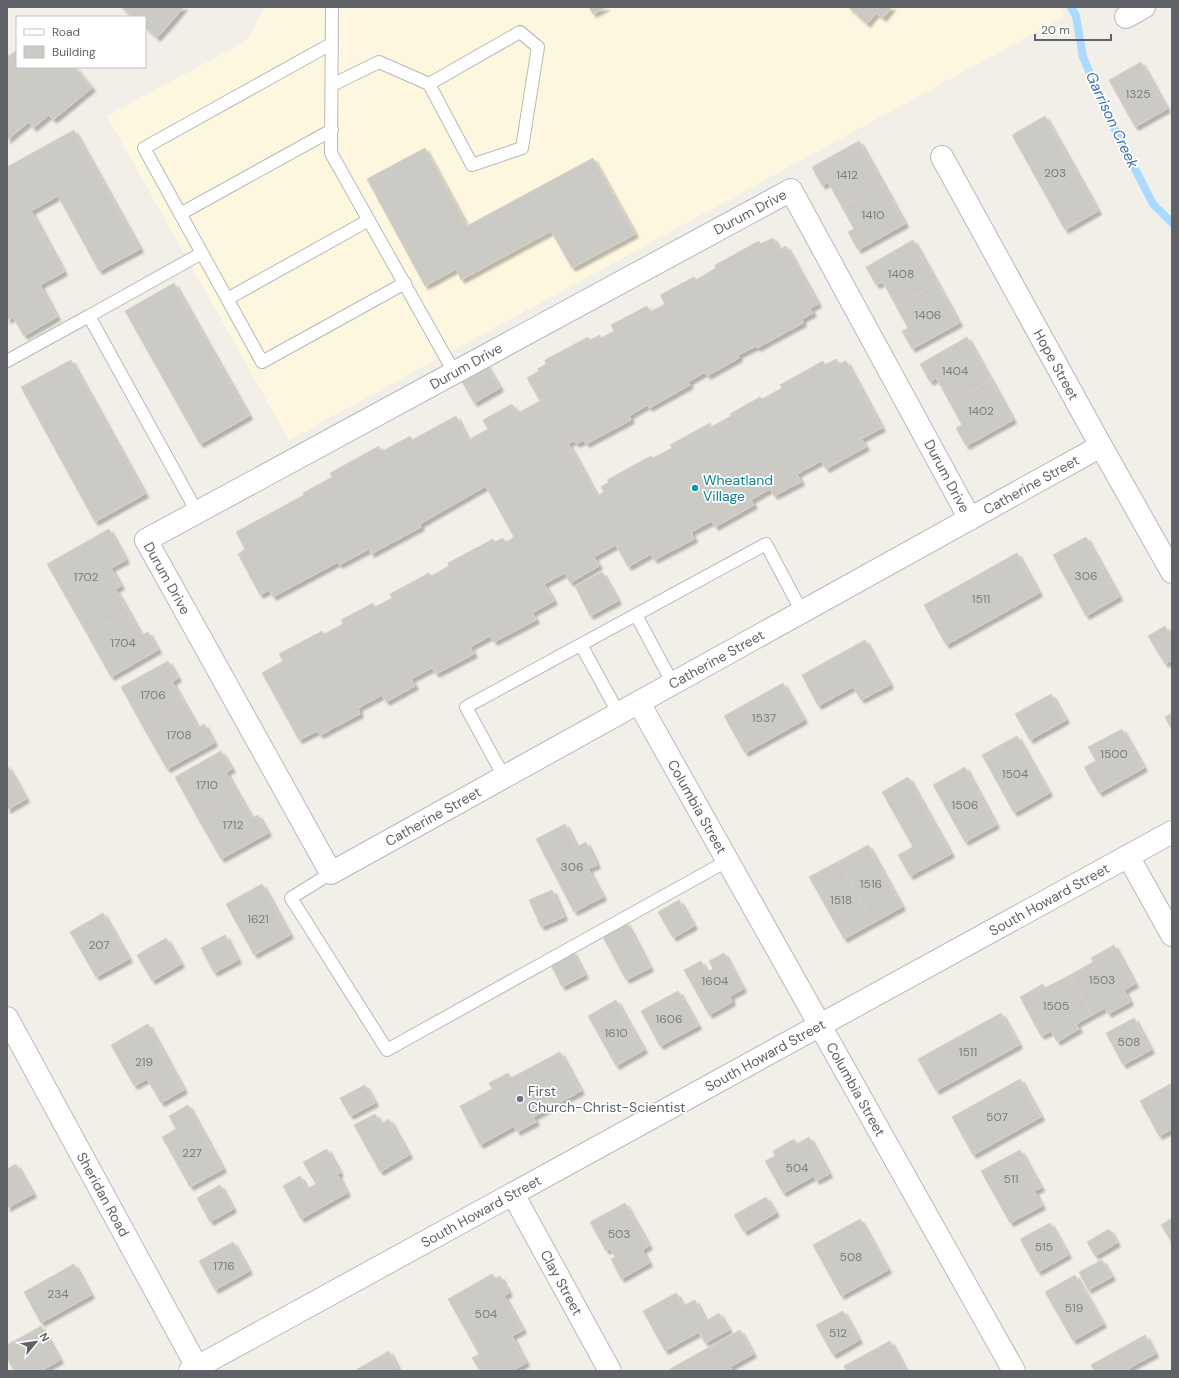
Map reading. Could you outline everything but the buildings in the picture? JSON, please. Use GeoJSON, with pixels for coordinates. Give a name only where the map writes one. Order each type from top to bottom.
{"type":"FeatureCollection","features":[{"type":"Feature","properties":{"kind":"street","name":"Hope Street"},"geometry":{"type":"LineString","coordinates":[[942,157],[1172,572]]}},
{"type":"Feature","properties":{"kind":"street","name":"Durum Drive"},"geometry":{"type":"LineString","coordinates":[[331,872],[146,540],[791,190],[970,519]]}},
{"type":"Feature","properties":{"kind":"street","name":"Catherine Street"},"geometry":{"type":"LineString","coordinates":[[331,872],[639,703],[1101,446]]}},
{"type":"Feature","properties":{"kind":"street","name":"Columbia Street"},"geometry":{"type":"LineString","coordinates":[[639,703],[1014,1371]]}},
{"type":"Feature","properties":{"kind":"street","name":"South Howard Street"},"geometry":{"type":"LineString","coordinates":[[196,1370],[1172,832]]}},
{"type":"Feature","properties":{"kind":"street"},"geometry":{"type":"LineString","coordinates":[[1128,856],[1172,935]]}},
{"type":"Feature","properties":{"kind":"street","name":"Sheridan Road"},"geometry":{"type":"LineString","coordinates":[[7,1018],[196,1370]]}},
{"type":"Feature","properties":{"kind":"street","name":"Clay Street"},"geometry":{"type":"LineString","coordinates":[[513,1194],[610,1371]]}},
{"type":"Feature","properties":{"kind":"lane"},"geometry":{"type":"LineString","coordinates":[[332,7],[331,153],[454,372]]}},
{"type":"Feature","properties":{"kind":"lane"},"geometry":{"type":"LineString","coordinates":[[332,85],[379,62],[429,84],[472,165],[522,148],[538,47],[520,32],[429,84]]}},
{"type":"Feature","properties":{"kind":"lane"},"geometry":{"type":"LineString","coordinates":[[331,44],[144,148],[262,362],[404,283]]}},
{"type":"Feature","properties":{"kind":"lane"},"geometry":{"type":"LineString","coordinates":[[180,214],[332,130]]}},
{"type":"Feature","properties":{"kind":"lane"},"geometry":{"type":"LineString","coordinates":[[227,299],[369,220]]}},
{"type":"Feature","properties":{"kind":"lane"},"geometry":{"type":"LineString","coordinates":[[7,361],[202,253]]}},
{"type":"Feature","properties":{"kind":"lane"},"geometry":{"type":"LineString","coordinates":[[89,316],[197,512]]}},
{"type":"Feature","properties":{"kind":"lane"},"geometry":{"type":"LineString","coordinates":[[504,777],[466,707],[766,544],[802,612]]}},
{"type":"Feature","properties":{"kind":"lane"},"geometry":{"type":"LineString","coordinates":[[636,615],[673,684]]}},
{"type":"Feature","properties":{"kind":"lane"},"geometry":{"type":"LineString","coordinates":[[581,645],[619,714]]}},
{"type":"Feature","properties":{"kind":"lane"},"geometry":{"type":"LineString","coordinates":[[331,872],[291,898],[387,1050],[727,861]]}},
{"type":"Feature","properties":{"kind":"shaded area"},"geometry":{"type":"Polygon","coordinates":[[[264,7],[1060,7],[1065,16],[289,440],[107,116],[248,40],[264,7]]]}},
{"type":"Feature","properties":{"kind":"waterway","name":"Garrison Creek"},"geometry":{"type":"LineString","coordinates":[[1071,7],[1076,16],[1083,57],[1112,124],[1153,204],[1172,223]]}},
{"type":"Feature","properties":{"kind":"place","name":"Wheatland Village"},"geometry":{"type":"Point","coordinates":[695,488]}},
{"type":"Feature","properties":{"kind":"place","name":"First Church-Christ-Scientist"},"geometry":{"type":"Point","coordinates":[520,1099]}}]}
